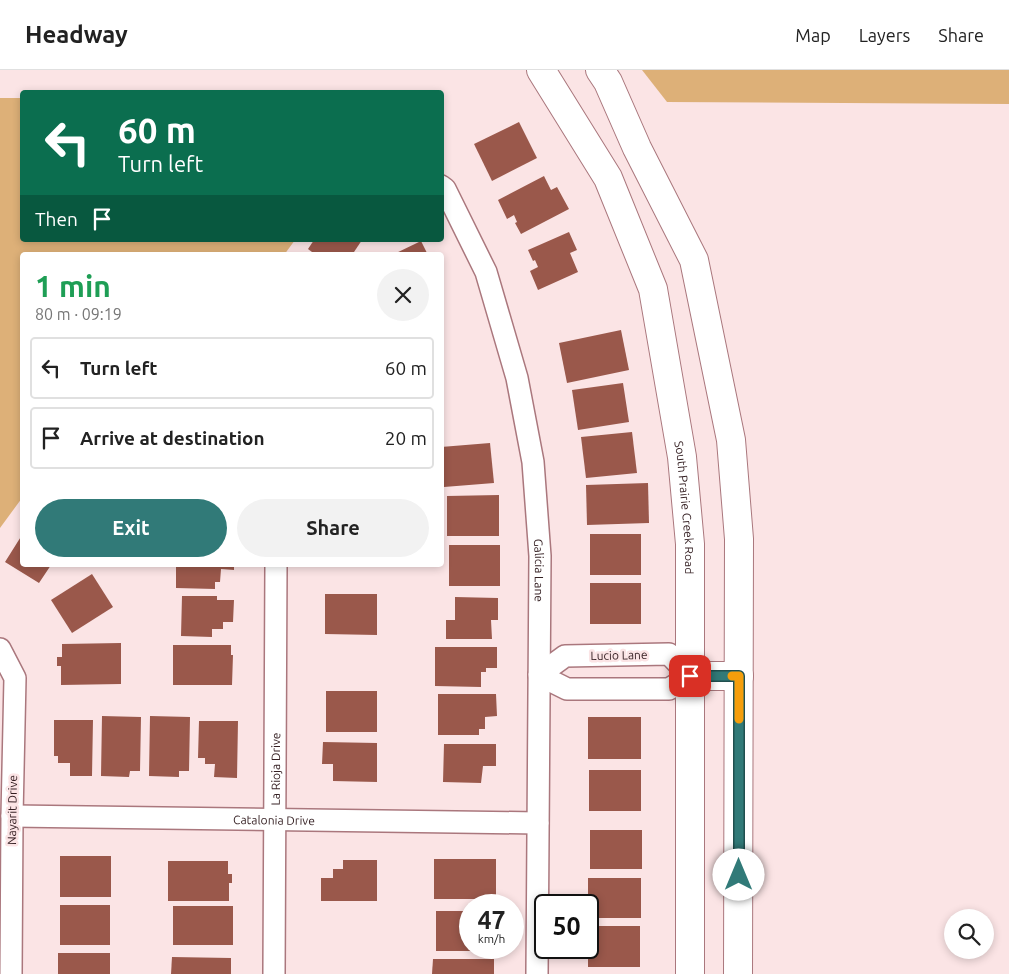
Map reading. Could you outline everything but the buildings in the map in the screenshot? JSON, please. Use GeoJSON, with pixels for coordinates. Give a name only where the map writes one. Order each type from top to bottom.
{"type":"FeatureCollection","features":[{"type":"Feature","properties":{"kind":"main road","name":"South Prairie Creek Road"},"geometry":{"type":"LineString","coordinates":[[541,70],[608,178],[653,289],[682,457],[690,544],[690,974]]}},
{"type":"Feature","properties":{"kind":"main road"},"geometry":{"type":"LineString","coordinates":[[600,70],[608,82],[637,148],[694,260],[731,440],[739,539],[738,974]]}},
{"type":"Feature","properties":{"kind":"main road"},"geometry":{"type":"LineString","coordinates":[[690,676],[739,676]]}},
{"type":"Feature","properties":{"kind":"street","name":"Galicia Lane"},"geometry":{"type":"LineString","coordinates":[[444,188],[486,272],[517,378],[533,462],[540,556],[537,974]]}},
{"type":"Feature","properties":{"kind":"street","name":"La Rioja Drive"},"geometry":{"type":"LineString","coordinates":[[274,974],[276,567]]}},
{"type":"Feature","properties":{"kind":"street","name":"Nayarit Drive"},"geometry":{"type":"LineString","coordinates":[[0,649],[15,678],[11,974]]}},
{"type":"Feature","properties":{"kind":"street","name":"Lucio Lane"},"geometry":{"type":"LineString","coordinates":[[539,675],[565,656],[669,654],[690,676]]}},
{"type":"Feature","properties":{"kind":"street"},"geometry":{"type":"LineString","coordinates":[[539,675],[567,689],[669,689],[690,676]]}},
{"type":"Feature","properties":{"kind":"street","name":"Catalonia Drive"},"geometry":{"type":"LineString","coordinates":[[12,816],[538,822]]}},
{"type":"Feature","properties":{"kind":"shaded area"},"geometry":{"type":"Polygon","coordinates":[[[642,70],[1009,70],[1009,104],[667,102],[642,70]]]}},
{"type":"Feature","properties":{"kind":"shaded area"},"geometry":{"type":"Polygon","coordinates":[[[0,98],[20,98],[20,242],[294,242],[286,252],[20,252],[20,501],[0,528],[0,98]]]}},
{"type":"Feature","properties":{"kind":"slow traffic"},"geometry":{"type":"LineString","coordinates":[[732,676],[739,676],[739,719]]}},
{"type":"Feature","properties":{"kind":"route"},"geometry":{"type":"LineString","coordinates":[[690,676],[739,676],[739,875]]}}]}
